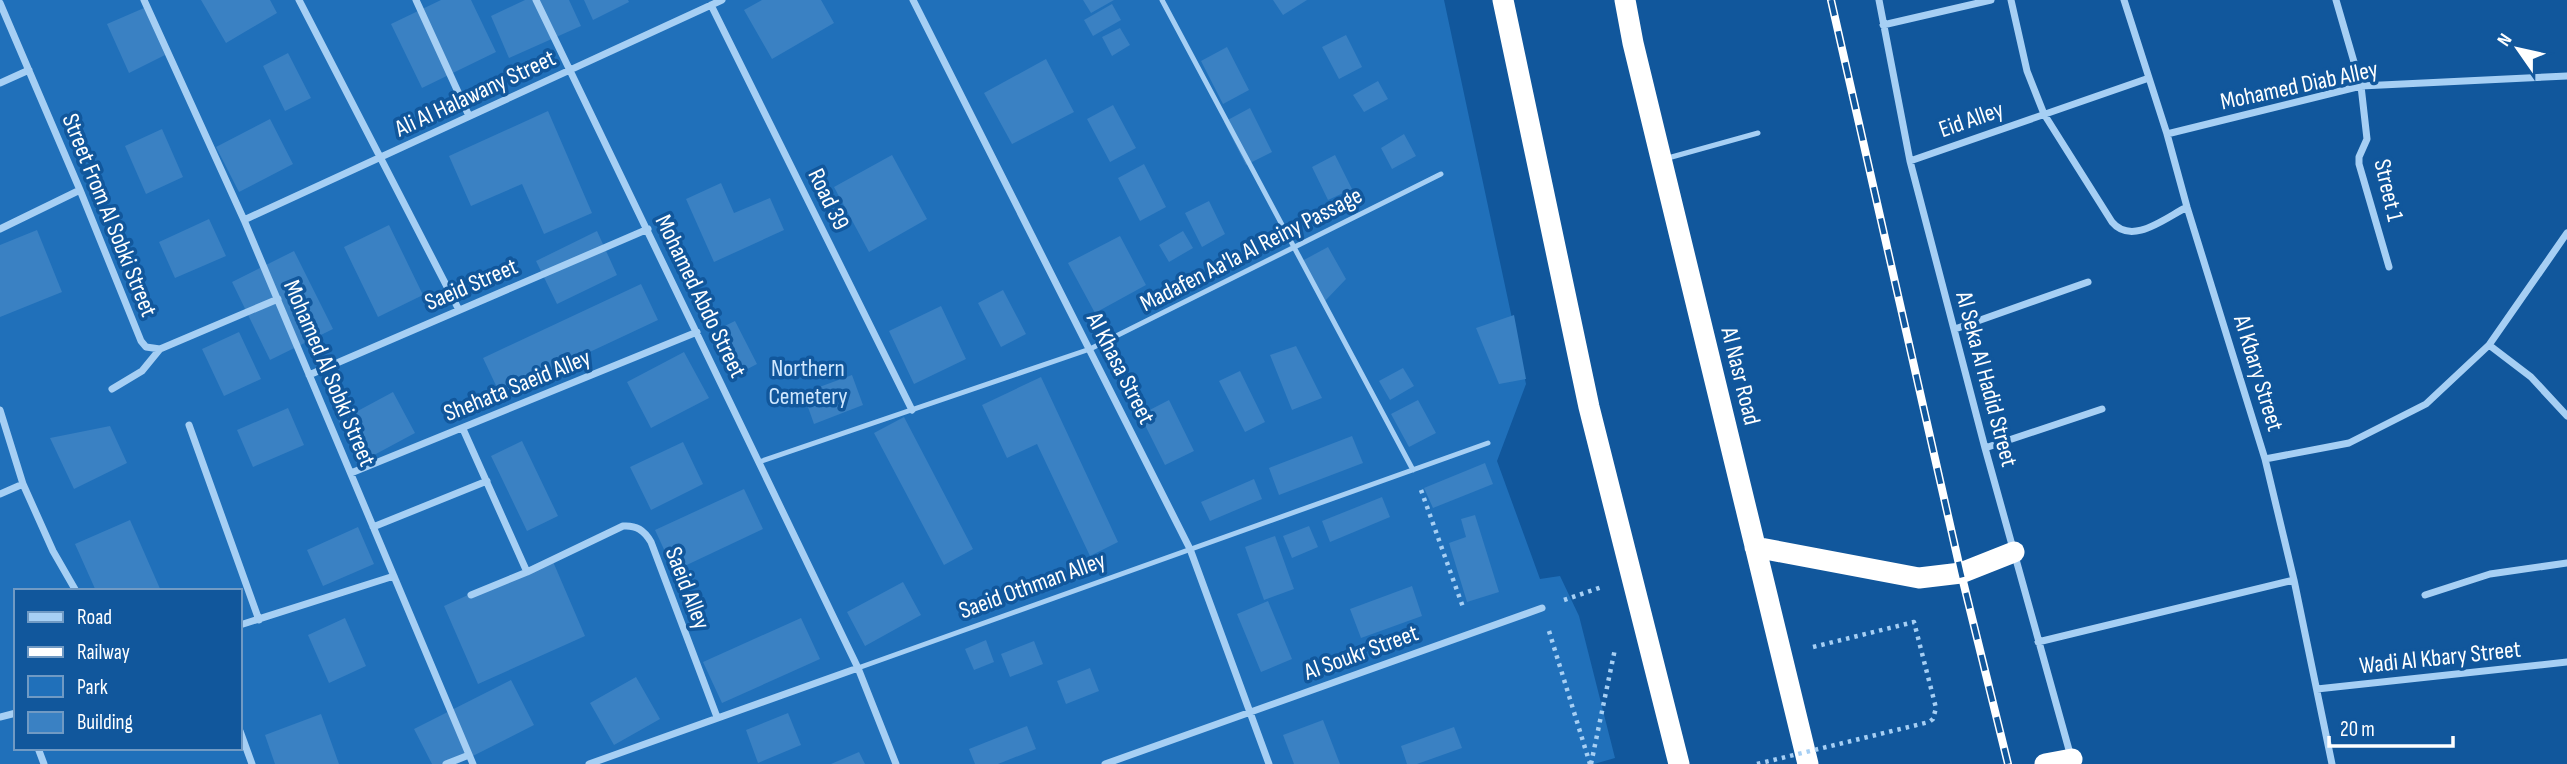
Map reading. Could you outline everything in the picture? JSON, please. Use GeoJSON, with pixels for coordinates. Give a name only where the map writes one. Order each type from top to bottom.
{"type":"FeatureCollection","features":[{"type":"Feature","properties":{"kind":"highway"},"geometry":{"type":"LineString","coordinates":[[1503,0],[1589,407],[1679,764]]}},
{"type":"Feature","properties":{"kind":"highway","name":"Al Nasr Road"},"geometry":{"type":"LineString","coordinates":[[1625,0],[1661,160],[1808,764]]}},
{"type":"Feature","properties":{"kind":"highway"},"geometry":{"type":"LineString","coordinates":[[1755,547],[1919,579],[1961,573],[2014,552]]}},
{"type":"Feature","properties":{"kind":"highway"},"geometry":{"type":"LineString","coordinates":[[2045,764],[2073,762]]}},
{"type":"Feature","properties":{"kind":"street","name":"Mohamed Al Sobki Street"},"geometry":{"type":"LineString","coordinates":[[144,0],[244,220],[473,764]]}},
{"type":"Feature","properties":{"kind":"street"},"geometry":{"type":"LineString","coordinates":[[299,0],[459,310]]}},
{"type":"Feature","properties":{"kind":"street"},"geometry":{"type":"LineString","coordinates":[[416,0],[470,116]]}},
{"type":"Feature","properties":{"kind":"street","name":"Mohamed Abdo Street"},"geometry":{"type":"LineString","coordinates":[[536,0],[858,668],[896,764]]}},
{"type":"Feature","properties":{"kind":"street","name":"Ali Al Halawany Street"},"geometry":{"type":"LineString","coordinates":[[244,220],[722,0]]}},
{"type":"Feature","properties":{"kind":"street","name":"Al Khasa Street"},"geometry":{"type":"LineString","coordinates":[[913,0],[1190,549],[1269,764]]}},
{"type":"Feature","properties":{"kind":"street","name":"Al Seka Al Hadid Street"},"geometry":{"type":"LineString","coordinates":[[1878,0],[1910,161],[1985,447],[2073,762]]}},
{"type":"Feature","properties":{"kind":"street"},"geometry":{"type":"LineString","coordinates":[[1883,25],[1992,0]]}},
{"type":"Feature","properties":{"kind":"street"},"geometry":{"type":"LineString","coordinates":[[2011,0],[2027,71],[2044,114],[2118,230],[2136,233],[2187,207]]}},
{"type":"Feature","properties":{"kind":"street","name":"Al Kbary Street"},"geometry":{"type":"LineString","coordinates":[[2124,0],[2265,459],[2318,689],[2332,764]]}},
{"type":"Feature","properties":{"kind":"street","name":"Street 1"},"geometry":{"type":"LineString","coordinates":[[2336,0],[2361,86],[2367,139],[2359,157],[2359,164],[2389,267]]}},
{"type":"Feature","properties":{"kind":"street","name":"Street From Al Sobki Street"},"geometry":{"type":"LineString","coordinates":[[0,4],[141,341],[146,347],[160,349],[278,299]]}},
{"type":"Feature","properties":{"kind":"street","name":"Road 39"},"geometry":{"type":"LineString","coordinates":[[711,5],[912,410]]}},
{"type":"Feature","properties":{"kind":"street"},"geometry":{"type":"LineString","coordinates":[[0,83],[29,70]]}},
{"type":"Feature","properties":{"kind":"street","name":"Mohamed Diab Alley"},"geometry":{"type":"LineString","coordinates":[[2167,134],[2361,86],[2567,76]]}},
{"type":"Feature","properties":{"kind":"street","name":"Eid Alley"},"geometry":{"type":"LineString","coordinates":[[1910,161],[2149,78]]}},
{"type":"Feature","properties":{"kind":"street"},"geometry":{"type":"LineString","coordinates":[[0,229],[80,190]]}},
{"type":"Feature","properties":{"kind":"street","name":"Saeid Street"},"geometry":{"type":"LineString","coordinates":[[309,375],[648,229]]}},
{"type":"Feature","properties":{"kind":"street"},"geometry":{"type":"LineString","coordinates":[[2265,459],[2349,443],[2426,404],[2489,345],[2567,233]]}},
{"type":"Feature","properties":{"kind":"street"},"geometry":{"type":"LineString","coordinates":[[1955,329],[2088,282]]}},
{"type":"Feature","properties":{"kind":"street","name":"Shehata Saeid Alley"},"geometry":{"type":"LineString","coordinates":[[351,473],[697,332]]}},
{"type":"Feature","properties":{"kind":"street"},"geometry":{"type":"LineString","coordinates":[[2489,345],[2531,377],[2567,416]]}},
{"type":"Feature","properties":{"kind":"street"},"geometry":{"type":"LineString","coordinates":[[112,390],[142,371],[160,349]]}},
{"type":"Feature","properties":{"kind":"street"},"geometry":{"type":"LineString","coordinates":[[1985,447],[2102,409]]}},
{"type":"Feature","properties":{"kind":"street"},"geometry":{"type":"LineString","coordinates":[[0,410],[23,484],[53,551],[75,589]]}},
{"type":"Feature","properties":{"kind":"street"},"geometry":{"type":"LineString","coordinates":[[190,425],[260,620]]}},
{"type":"Feature","properties":{"kind":"street"},"geometry":{"type":"LineString","coordinates":[[463,429],[527,572]]}},
{"type":"Feature","properties":{"kind":"street"},"geometry":{"type":"LineString","coordinates":[[373,527],[487,481]]}},
{"type":"Feature","properties":{"kind":"street"},"geometry":{"type":"LineString","coordinates":[[0,494],[23,484]]}},
{"type":"Feature","properties":{"kind":"street","name":"Saeid Alley"},"geometry":{"type":"LineString","coordinates":[[471,596],[622,526],[639,528],[647,534],[651,542],[717,717]]}},
{"type":"Feature","properties":{"kind":"street"},"geometry":{"type":"LineString","coordinates":[[2425,595],[2490,574],[2567,563]]}},
{"type":"Feature","properties":{"kind":"street"},"geometry":{"type":"LineString","coordinates":[[242,624],[394,576]]}},
{"type":"Feature","properties":{"kind":"street"},"geometry":{"type":"LineString","coordinates":[[2038,642],[2294,580]]}},
{"type":"Feature","properties":{"kind":"street","name":"Al Soukr Street"},"geometry":{"type":"LineString","coordinates":[[1105,764],[1542,608]]}},
{"type":"Feature","properties":{"kind":"street","name":"Wadi Al Kbary Street"},"geometry":{"type":"LineString","coordinates":[[2318,689],[2567,662]]}},
{"type":"Feature","properties":{"kind":"street","name":"Saeid Othman Alley"},"geometry":{"type":"LineString","coordinates":[[589,764],[858,668]]}},
{"type":"Feature","properties":{"kind":"street"},"geometry":{"type":"LineString","coordinates":[[242,737],[251,764]]}},
{"type":"Feature","properties":{"kind":"street"},"geometry":{"type":"LineString","coordinates":[[446,764],[469,755]]}},
{"type":"Feature","properties":{"kind":"lane"},"geometry":{"type":"LineString","coordinates":[[1162,0],[1413,470]]}},
{"type":"Feature","properties":{"kind":"lane"},"geometry":{"type":"LineString","coordinates":[[1661,160],[1758,133]]}},
{"type":"Feature","properties":{"kind":"lane","name":"Madafen Aa'la Al Reiny Passage"},"geometry":{"type":"LineString","coordinates":[[759,462],[1090,349],[1441,174]]}},
{"type":"Feature","properties":{"kind":"lane","name":"Saeid Othman Alley"},"geometry":{"type":"LineString","coordinates":[[858,668],[1488,443]]}},
{"type":"Feature","properties":{"kind":"path"},"geometry":{"type":"LineString","coordinates":[[1413,470],[1473,633]]}},
{"type":"Feature","properties":{"kind":"path"},"geometry":{"type":"LineString","coordinates":[[1590,764],[1542,608],[1630,576]]}},
{"type":"Feature","properties":{"kind":"path"},"geometry":{"type":"LineString","coordinates":[[1757,764],[1929,722],[1933,719],[1936,708],[1914,622],[1781,655]]}},
{"type":"Feature","properties":{"kind":"path"},"geometry":{"type":"LineString","coordinates":[[1590,764],[1616,643]]}},
{"type":"Feature","properties":{"kind":"green space","name":"Northern Cemetery"},"geometry":{"type":"Polygon","coordinates":[[[0,0],[1444,0],[1526,384],[1497,461],[1540,579],[1560,576],[1579,616],[1615,758],[1594,764],[0,764],[0,0]]]}},
{"type":"Feature","properties":{"kind":"building"},"geometry":{"type":"Polygon","coordinates":[[[201,0],[270,0],[277,13],[226,43],[201,0]]]}},
{"type":"Feature","properties":{"kind":"building"},"geometry":{"type":"Polygon","coordinates":[[[441,0],[471,0],[496,52],[422,88],[391,24],[441,0]]]}},
{"type":"Feature","properties":{"kind":"building"},"geometry":{"type":"Polygon","coordinates":[[[525,0],[569,0],[581,26],[509,58],[491,16],[525,0]]]}},
{"type":"Feature","properties":{"kind":"building"},"geometry":{"type":"Polygon","coordinates":[[[584,0],[628,0],[629,2],[593,20],[584,0]]]}},
{"type":"Feature","properties":{"kind":"building"},"geometry":{"type":"Polygon","coordinates":[[[762,0],[821,0],[834,23],[772,59],[744,10],[762,0]]]}},
{"type":"Feature","properties":{"kind":"building"},"geometry":{"type":"Polygon","coordinates":[[[1083,0],[1114,0],[1091,13],[1083,0]]]}},
{"type":"Feature","properties":{"kind":"building"},"geometry":{"type":"Polygon","coordinates":[[[1273,0],[1307,0],[1283,15],[1273,0]]]}},
{"type":"Feature","properties":{"kind":"building"},"geometry":{"type":"Polygon","coordinates":[[[1112,4],[1121,20],[1093,36],[1084,20],[1112,4]]]}},
{"type":"Feature","properties":{"kind":"building"},"geometry":{"type":"Polygon","coordinates":[[[144,8],[165,55],[129,73],[107,24],[144,8]]]}},
{"type":"Feature","properties":{"kind":"building"},"geometry":{"type":"Polygon","coordinates":[[[1120,28],[1130,45],[1112,56],[1102,37],[1120,28]]]}},
{"type":"Feature","properties":{"kind":"building"},"geometry":{"type":"Polygon","coordinates":[[[1346,35],[1362,67],[1339,79],[1322,47],[1346,35]]]}},
{"type":"Feature","properties":{"kind":"building"},"geometry":{"type":"Polygon","coordinates":[[[1227,47],[1249,90],[1223,104],[1201,61],[1227,47]]]}},
{"type":"Feature","properties":{"kind":"building"},"geometry":{"type":"Polygon","coordinates":[[[288,53],[311,98],[285,111],[263,66],[288,53]]]}},
{"type":"Feature","properties":{"kind":"building"},"geometry":{"type":"Polygon","coordinates":[[[1046,59],[1074,112],[1012,144],[984,93],[1046,59]]]}},
{"type":"Feature","properties":{"kind":"building"},"geometry":{"type":"Polygon","coordinates":[[[1378,81],[1388,99],[1364,112],[1353,95],[1378,81]]]}},
{"type":"Feature","properties":{"kind":"building"},"geometry":{"type":"Polygon","coordinates":[[[1113,105],[1136,148],[1110,162],[1087,119],[1113,105]]]}},
{"type":"Feature","properties":{"kind":"building"},"geometry":{"type":"Polygon","coordinates":[[[1250,108],[1272,152],[1246,165],[1224,122],[1250,108]]]}},
{"type":"Feature","properties":{"kind":"building"},"geometry":{"type":"Polygon","coordinates":[[[548,111],[592,213],[544,234],[522,184],[471,206],[449,156],[548,111]]]}},
{"type":"Feature","properties":{"kind":"building"},"geometry":{"type":"Polygon","coordinates":[[[270,119],[293,164],[239,192],[216,147],[270,119]]]}},
{"type":"Feature","properties":{"kind":"building"},"geometry":{"type":"Polygon","coordinates":[[[162,129],[183,177],[146,194],[125,146],[162,129]]]}},
{"type":"Feature","properties":{"kind":"building"},"geometry":{"type":"Polygon","coordinates":[[[1404,134],[1416,156],[1392,169],[1381,148],[1404,134]]]}},
{"type":"Feature","properties":{"kind":"building"},"geometry":{"type":"Polygon","coordinates":[[[892,155],[927,219],[869,252],[834,187],[892,155]]]}},
{"type":"Feature","properties":{"kind":"building"},"geometry":{"type":"Polygon","coordinates":[[[1335,155],[1352,189],[1328,200],[1312,167],[1335,155]]]}},
{"type":"Feature","properties":{"kind":"building"},"geometry":{"type":"Polygon","coordinates":[[[1144,164],[1166,207],[1140,221],[1118,178],[1144,164]]]}},
{"type":"Feature","properties":{"kind":"building"},"geometry":{"type":"Polygon","coordinates":[[[721,183],[734,213],[770,198],[784,230],[714,262],[686,199],[721,183]]]}},
{"type":"Feature","properties":{"kind":"building"},"geometry":{"type":"Polygon","coordinates":[[[1209,201],[1225,234],[1202,247],[1185,213],[1209,201]]]}},
{"type":"Feature","properties":{"kind":"building"},"geometry":{"type":"Polygon","coordinates":[[[209,219],[226,256],[175,278],[159,242],[209,219]]]}},
{"type":"Feature","properties":{"kind":"building"},"geometry":{"type":"Polygon","coordinates":[[[389,225],[423,295],[378,317],[344,247],[389,225]]]}},
{"type":"Feature","properties":{"kind":"building"},"geometry":{"type":"Polygon","coordinates":[[[37,230],[62,292],[0,317],[0,245],[37,230]]]}},
{"type":"Feature","properties":{"kind":"building"},"geometry":{"type":"Polygon","coordinates":[[[597,231],[617,275],[557,304],[536,261],[597,231]]]}},
{"type":"Feature","properties":{"kind":"building"},"geometry":{"type":"Polygon","coordinates":[[[1183,231],[1193,248],[1169,262],[1159,245],[1183,231]]]}},
{"type":"Feature","properties":{"kind":"building"},"geometry":{"type":"Polygon","coordinates":[[[1120,236],[1146,285],[1095,313],[1068,263],[1120,236]]]}},
{"type":"Feature","properties":{"kind":"building"},"geometry":{"type":"Polygon","coordinates":[[[1328,247],[1346,279],[1325,301],[1302,261],[1328,247]]]}},
{"type":"Feature","properties":{"kind":"building"},"geometry":{"type":"Polygon","coordinates":[[[294,251],[333,329],[270,360],[232,282],[294,251]]]}},
{"type":"Feature","properties":{"kind":"building"},"geometry":{"type":"Polygon","coordinates":[[[641,284],[658,320],[500,394],[483,358],[641,284]]]}},
{"type":"Feature","properties":{"kind":"building"},"geometry":{"type":"Polygon","coordinates":[[[1003,290],[1026,334],[1001,347],[978,303],[1003,290]]]}},
{"type":"Feature","properties":{"kind":"building"},"geometry":{"type":"Polygon","coordinates":[[[941,306],[966,359],[914,384],[889,331],[941,306]]]}},
{"type":"Feature","properties":{"kind":"building"},"geometry":{"type":"Polygon","coordinates":[[[1514,315],[1526,379],[1499,384],[1476,328],[1514,315]]]}},
{"type":"Feature","properties":{"kind":"building"},"geometry":{"type":"Polygon","coordinates":[[[735,321],[757,364],[732,377],[710,333],[735,321]]]}},
{"type":"Feature","properties":{"kind":"building"},"geometry":{"type":"Polygon","coordinates":[[[239,332],[261,379],[224,396],[202,349],[239,332]]]}},
{"type":"Feature","properties":{"kind":"building"},"geometry":{"type":"Polygon","coordinates":[[[1296,346],[1322,398],[1292,410],[1270,355],[1296,346]]]}},
{"type":"Feature","properties":{"kind":"building"},"geometry":{"type":"Polygon","coordinates":[[[684,352],[709,398],[651,428],[627,382],[684,352]]]}},
{"type":"Feature","properties":{"kind":"building"},"geometry":{"type":"Polygon","coordinates":[[[1403,368],[1414,386],[1390,400],[1379,381],[1403,368]]]}},
{"type":"Feature","properties":{"kind":"building"},"geometry":{"type":"Polygon","coordinates":[[[1240,371],[1265,422],[1245,432],[1219,381],[1240,371]]]}},
{"type":"Feature","properties":{"kind":"building"},"geometry":{"type":"Polygon","coordinates":[[[852,375],[863,405],[814,424],[803,393],[852,375]]]}},
{"type":"Feature","properties":{"kind":"building"},"geometry":{"type":"Polygon","coordinates":[[[1041,377],[1118,542],[1090,556],[1037,444],[1007,458],[982,405],[1041,377]]]}},
{"type":"Feature","properties":{"kind":"building"},"geometry":{"type":"Polygon","coordinates":[[[393,392],[415,433],[361,462],[339,421],[393,392]]]}},
{"type":"Feature","properties":{"kind":"building"},"geometry":{"type":"Polygon","coordinates":[[[1169,400],[1194,451],[1165,465],[1140,415],[1169,400]]]}},
{"type":"Feature","properties":{"kind":"building"},"geometry":{"type":"Polygon","coordinates":[[[1418,400],[1436,433],[1409,447],[1391,414],[1418,400]]]}},
{"type":"Feature","properties":{"kind":"building"},"geometry":{"type":"Polygon","coordinates":[[[288,408],[304,445],[253,467],[237,430],[288,408]]]}},
{"type":"Feature","properties":{"kind":"building"},"geometry":{"type":"Polygon","coordinates":[[[904,417],[973,549],[944,565],[874,433],[904,417]]]}},
{"type":"Feature","properties":{"kind":"building"},"geometry":{"type":"Polygon","coordinates":[[[110,426],[127,463],[74,489],[50,438],[110,426]]]}},
{"type":"Feature","properties":{"kind":"building"},"geometry":{"type":"Polygon","coordinates":[[[1352,436],[1363,463],[1279,495],[1269,468],[1352,436]]]}},
{"type":"Feature","properties":{"kind":"building"},"geometry":{"type":"Polygon","coordinates":[[[522,441],[558,516],[527,531],[491,456],[522,441]]]}},
{"type":"Feature","properties":{"kind":"building"},"geometry":{"type":"Polygon","coordinates":[[[683,442],[703,484],[651,510],[630,467],[683,442]]]}},
{"type":"Feature","properties":{"kind":"building"},"geometry":{"type":"Polygon","coordinates":[[[1485,463],[1493,484],[1433,508],[1424,488],[1485,463]]]}},
{"type":"Feature","properties":{"kind":"building"},"geometry":{"type":"Polygon","coordinates":[[[1254,479],[1262,499],[1210,521],[1201,502],[1254,479]]]}},
{"type":"Feature","properties":{"kind":"building"},"geometry":{"type":"Polygon","coordinates":[[[744,489],[763,529],[674,571],[655,530],[744,489]]]}},
{"type":"Feature","properties":{"kind":"building"},"geometry":{"type":"Polygon","coordinates":[[[1382,497],[1390,517],[1330,542],[1322,521],[1382,497]]]}},
{"type":"Feature","properties":{"kind":"building"},"geometry":{"type":"Polygon","coordinates":[[[1475,515],[1499,592],[1467,602],[1449,543],[1466,537],[1461,519],[1475,515]]]}},
{"type":"Feature","properties":{"kind":"building"},"geometry":{"type":"Polygon","coordinates":[[[130,520],[160,589],[95,589],[75,544],[130,520]]]}},
{"type":"Feature","properties":{"kind":"building"},"geometry":{"type":"Polygon","coordinates":[[[1309,526],[1318,547],[1292,558],[1283,536],[1309,526]]]}},
{"type":"Feature","properties":{"kind":"building"},"geometry":{"type":"Polygon","coordinates":[[[358,527],[374,564],[323,586],[307,550],[358,527]]]}},
{"type":"Feature","properties":{"kind":"building"},"geometry":{"type":"Polygon","coordinates":[[[1275,536],[1294,589],[1264,600],[1245,547],[1275,536]]]}},
{"type":"Feature","properties":{"kind":"building"},"geometry":{"type":"Polygon","coordinates":[[[551,557],[585,636],[478,684],[444,606],[551,557]]]}},
{"type":"Feature","properties":{"kind":"building"},"geometry":{"type":"Polygon","coordinates":[[[903,582],[921,615],[865,646],[847,612],[903,582]]]}},
{"type":"Feature","properties":{"kind":"building"},"geometry":{"type":"Polygon","coordinates":[[[1412,586],[1422,616],[1361,638],[1350,609],[1412,586]]]}},
{"type":"Feature","properties":{"kind":"building"},"geometry":{"type":"Polygon","coordinates":[[[1268,601],[1292,659],[1261,672],[1237,614],[1268,601]]]}},
{"type":"Feature","properties":{"kind":"building"},"geometry":{"type":"Polygon","coordinates":[[[345,618],[366,666],[329,683],[308,635],[345,618]]]}},
{"type":"Feature","properties":{"kind":"building"},"geometry":{"type":"Polygon","coordinates":[[[801,618],[820,659],[722,703],[703,662],[801,618]]]}},
{"type":"Feature","properties":{"kind":"building"},"geometry":{"type":"Polygon","coordinates":[[[986,640],[994,662],[974,670],[965,649],[986,640]]]}},
{"type":"Feature","properties":{"kind":"building"},"geometry":{"type":"Polygon","coordinates":[[[1034,641],[1043,664],[1010,677],[1001,654],[1034,641]]]}},
{"type":"Feature","properties":{"kind":"building"},"geometry":{"type":"Polygon","coordinates":[[[1090,668],[1099,691],[1066,704],[1057,681],[1090,668]]]}},
{"type":"Feature","properties":{"kind":"building"},"geometry":{"type":"Polygon","coordinates":[[[636,677],[660,719],[614,745],[590,703],[636,677]]]}},
{"type":"Feature","properties":{"kind":"building"},"geometry":{"type":"Polygon","coordinates":[[[511,680],[534,725],[457,764],[432,764],[414,729],[511,680]]]}},
{"type":"Feature","properties":{"kind":"building"},"geometry":{"type":"Polygon","coordinates":[[[788,713],[801,745],[758,763],[746,730],[788,713]]]}},
{"type":"Feature","properties":{"kind":"building"},"geometry":{"type":"Polygon","coordinates":[[[321,714],[339,764],[275,764],[265,735],[321,714]]]}},
{"type":"Feature","properties":{"kind":"building"},"geometry":{"type":"Polygon","coordinates":[[[1323,720],[1340,764],[1294,764],[1283,735],[1323,720]]]}},
{"type":"Feature","properties":{"kind":"building"},"geometry":{"type":"Polygon","coordinates":[[[1027,726],[1036,749],[998,764],[975,764],[969,749],[1027,726]]]}},
{"type":"Feature","properties":{"kind":"building"},"geometry":{"type":"Polygon","coordinates":[[[1454,727],[1462,748],[1417,764],[1407,764],[1401,746],[1454,727]]]}},
{"type":"Feature","properties":{"kind":"building"},"geometry":{"type":"Polygon","coordinates":[[[859,752],[865,764],[831,764],[859,752]]]}},
{"type":"Feature","properties":{"kind":"railway"},"geometry":{"type":"LineString","coordinates":[[1831,0],[1961,573],[2008,764]]}}]}
